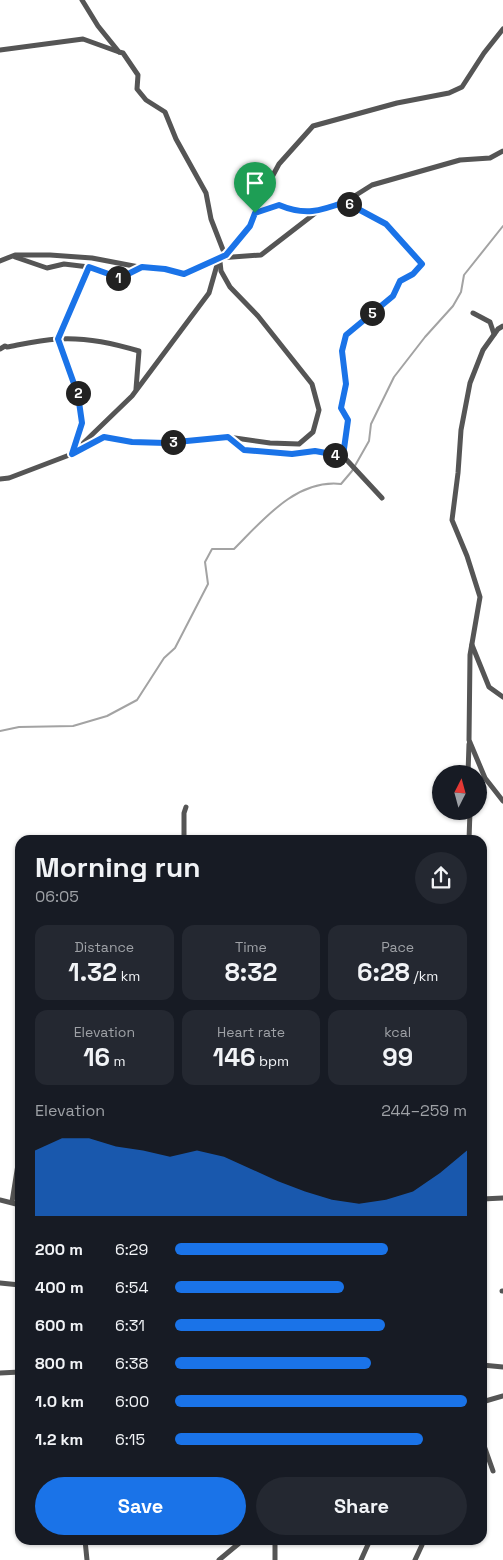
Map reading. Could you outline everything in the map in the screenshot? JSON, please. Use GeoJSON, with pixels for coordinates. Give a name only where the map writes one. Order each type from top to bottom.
{"type":"FeatureCollection","features":[{"type":"Feature","properties":{"kind":"street"},"geometry":{"type":"LineString","coordinates":[[82,0],[98,26],[119,52],[123,53],[138,75],[137,89],[146,100],[165,112],[176,139],[206,193],[211,219],[226,255]]}},
{"type":"Feature","properties":{"kind":"street"},"geometry":{"type":"LineString","coordinates":[[0,261],[13,256],[50,255],[92,258],[165,269],[184,274],[226,255],[250,226],[264,192],[280,164],[314,126],[397,103],[448,93],[462,88],[484,53],[503,29]]}},
{"type":"Feature","properties":{"kind":"street"},"geometry":{"type":"LineString","coordinates":[[0,50],[83,40],[123,53]]}},
{"type":"Feature","properties":{"kind":"street"},"geometry":{"type":"LineString","coordinates":[[219,258],[261,254],[318,211],[345,202],[372,184],[460,160],[490,158],[503,151]]}},
{"type":"Feature","properties":{"kind":"street"},"geometry":{"type":"LineString","coordinates":[[343,456],[348,420],[341,408],[346,384],[342,351],[346,335],[393,296],[400,281],[413,274],[422,264],[386,224],[345,202]]}},
{"type":"Feature","properties":{"kind":"street"},"geometry":{"type":"LineString","coordinates":[[255,213],[279,205],[291,210],[318,211]]}},
{"type":"Feature","properties":{"kind":"street"},"geometry":{"type":"LineString","coordinates":[[13,256],[47,268],[64,264],[89,267],[120,278],[142,267]]}},
{"type":"Feature","properties":{"kind":"street"},"geometry":{"type":"LineString","coordinates":[[72,454],[136,391],[209,293],[219,258]]}},
{"type":"Feature","properties":{"kind":"street"},"geometry":{"type":"LineString","coordinates":[[0,479],[9,478],[72,454],[104,437],[132,442],[166,443],[228,437],[270,443],[299,444],[313,432],[319,410],[312,384],[258,316],[230,287],[221,271],[219,258]]}},
{"type":"Feature","properties":{"kind":"street"},"geometry":{"type":"LineString","coordinates":[[72,454],[82,423],[78,395],[58,339],[89,267]]}},
{"type":"Feature","properties":{"kind":"street"},"geometry":{"type":"LineString","coordinates":[[473,313],[490,322],[494,334]]}},
{"type":"Feature","properties":{"kind":"street"},"geometry":{"type":"LineString","coordinates":[[468,765],[471,642],[480,597],[467,556],[452,520],[461,430],[470,383],[483,350],[494,334],[503,326]]}},
{"type":"Feature","properties":{"kind":"street"},"geometry":{"type":"LineString","coordinates":[[0,350],[4,346],[58,339],[85,340],[122,346],[139,351],[136,391]]}},
{"type":"Feature","properties":{"kind":"street"},"geometry":{"type":"LineString","coordinates":[[228,437],[244,450],[292,454],[315,451],[343,456],[382,498]]}},
{"type":"Feature","properties":{"kind":"street"},"geometry":{"type":"LineString","coordinates":[[471,642],[489,687],[503,698]]}},
{"type":"Feature","properties":{"kind":"street"},"geometry":{"type":"LineString","coordinates":[[469,740],[485,778],[503,801]]}},
{"type":"Feature","properties":{"kind":"street"},"geometry":{"type":"LineString","coordinates":[[184,835],[184,813],[186,807]]}},
{"type":"Feature","properties":{"kind":"street"},"geometry":{"type":"LineString","coordinates":[[469,835],[470,820]]}},
{"type":"Feature","properties":{"kind":"street"},"geometry":{"type":"LineString","coordinates":[[12,1202],[15,1183]]}},
{"type":"Feature","properties":{"kind":"street"},"geometry":{"type":"LineString","coordinates":[[487,1199],[503,1198]]}},
{"type":"Feature","properties":{"kind":"street"},"geometry":{"type":"LineString","coordinates":[[0,1200],[15,1203]]}},
{"type":"Feature","properties":{"kind":"street"},"geometry":{"type":"LineString","coordinates":[[0,1283],[15,1284]]}},
{"type":"Feature","properties":{"kind":"street"},"geometry":{"type":"LineString","coordinates":[[487,1365],[503,1367]]}},
{"type":"Feature","properties":{"kind":"street"},"geometry":{"type":"LineString","coordinates":[[0,1373],[15,1372]]}},
{"type":"Feature","properties":{"kind":"street"},"geometry":{"type":"LineString","coordinates":[[487,1401],[503,1396]]}},
{"type":"Feature","properties":{"kind":"street"},"geometry":{"type":"LineString","coordinates":[[487,1454],[493,1471]]}},
{"type":"Feature","properties":{"kind":"street"},"geometry":{"type":"LineString","coordinates":[[85,1545],[86,1560]]}},
{"type":"Feature","properties":{"kind":"street"},"geometry":{"type":"LineString","coordinates":[[219,1560],[237,1545]]}},
{"type":"Feature","properties":{"kind":"street"},"geometry":{"type":"LineString","coordinates":[[275,1545],[275,1560]]}},
{"type":"Feature","properties":{"kind":"street"},"geometry":{"type":"LineString","coordinates":[[361,1560],[368,1545]]}},
{"type":"Feature","properties":{"kind":"street"},"geometry":{"type":"LineString","coordinates":[[415,1560],[422,1545]]}},
{"type":"Feature","properties":{"kind":"waterway"},"geometry":{"type":"LineString","coordinates":[[0,731],[19,727],[73,726],[107,716],[137,700],[164,658],[175,648],[208,584],[205,562],[212,549],[234,549],[269,514],[295,495],[309,488],[325,484],[341,484],[352,471],[369,441],[371,424],[394,377],[425,337],[453,306],[461,292],[464,275],[503,226]]}},
{"type":"Feature","properties":{"kind":"route"},"geometry":{"type":"LineString","coordinates":[[345,202],[386,224],[422,264],[413,274],[400,281],[393,296],[346,335],[342,351],[346,384],[341,408],[348,420],[343,456],[315,451],[292,454],[244,450],[228,437],[166,443],[132,442],[104,437],[72,454],[82,423],[78,395],[58,339],[89,267],[120,278],[142,267],[165,269],[184,274],[226,255],[250,226],[255,213],[279,205],[291,210],[318,211],[345,202]]}}]}
